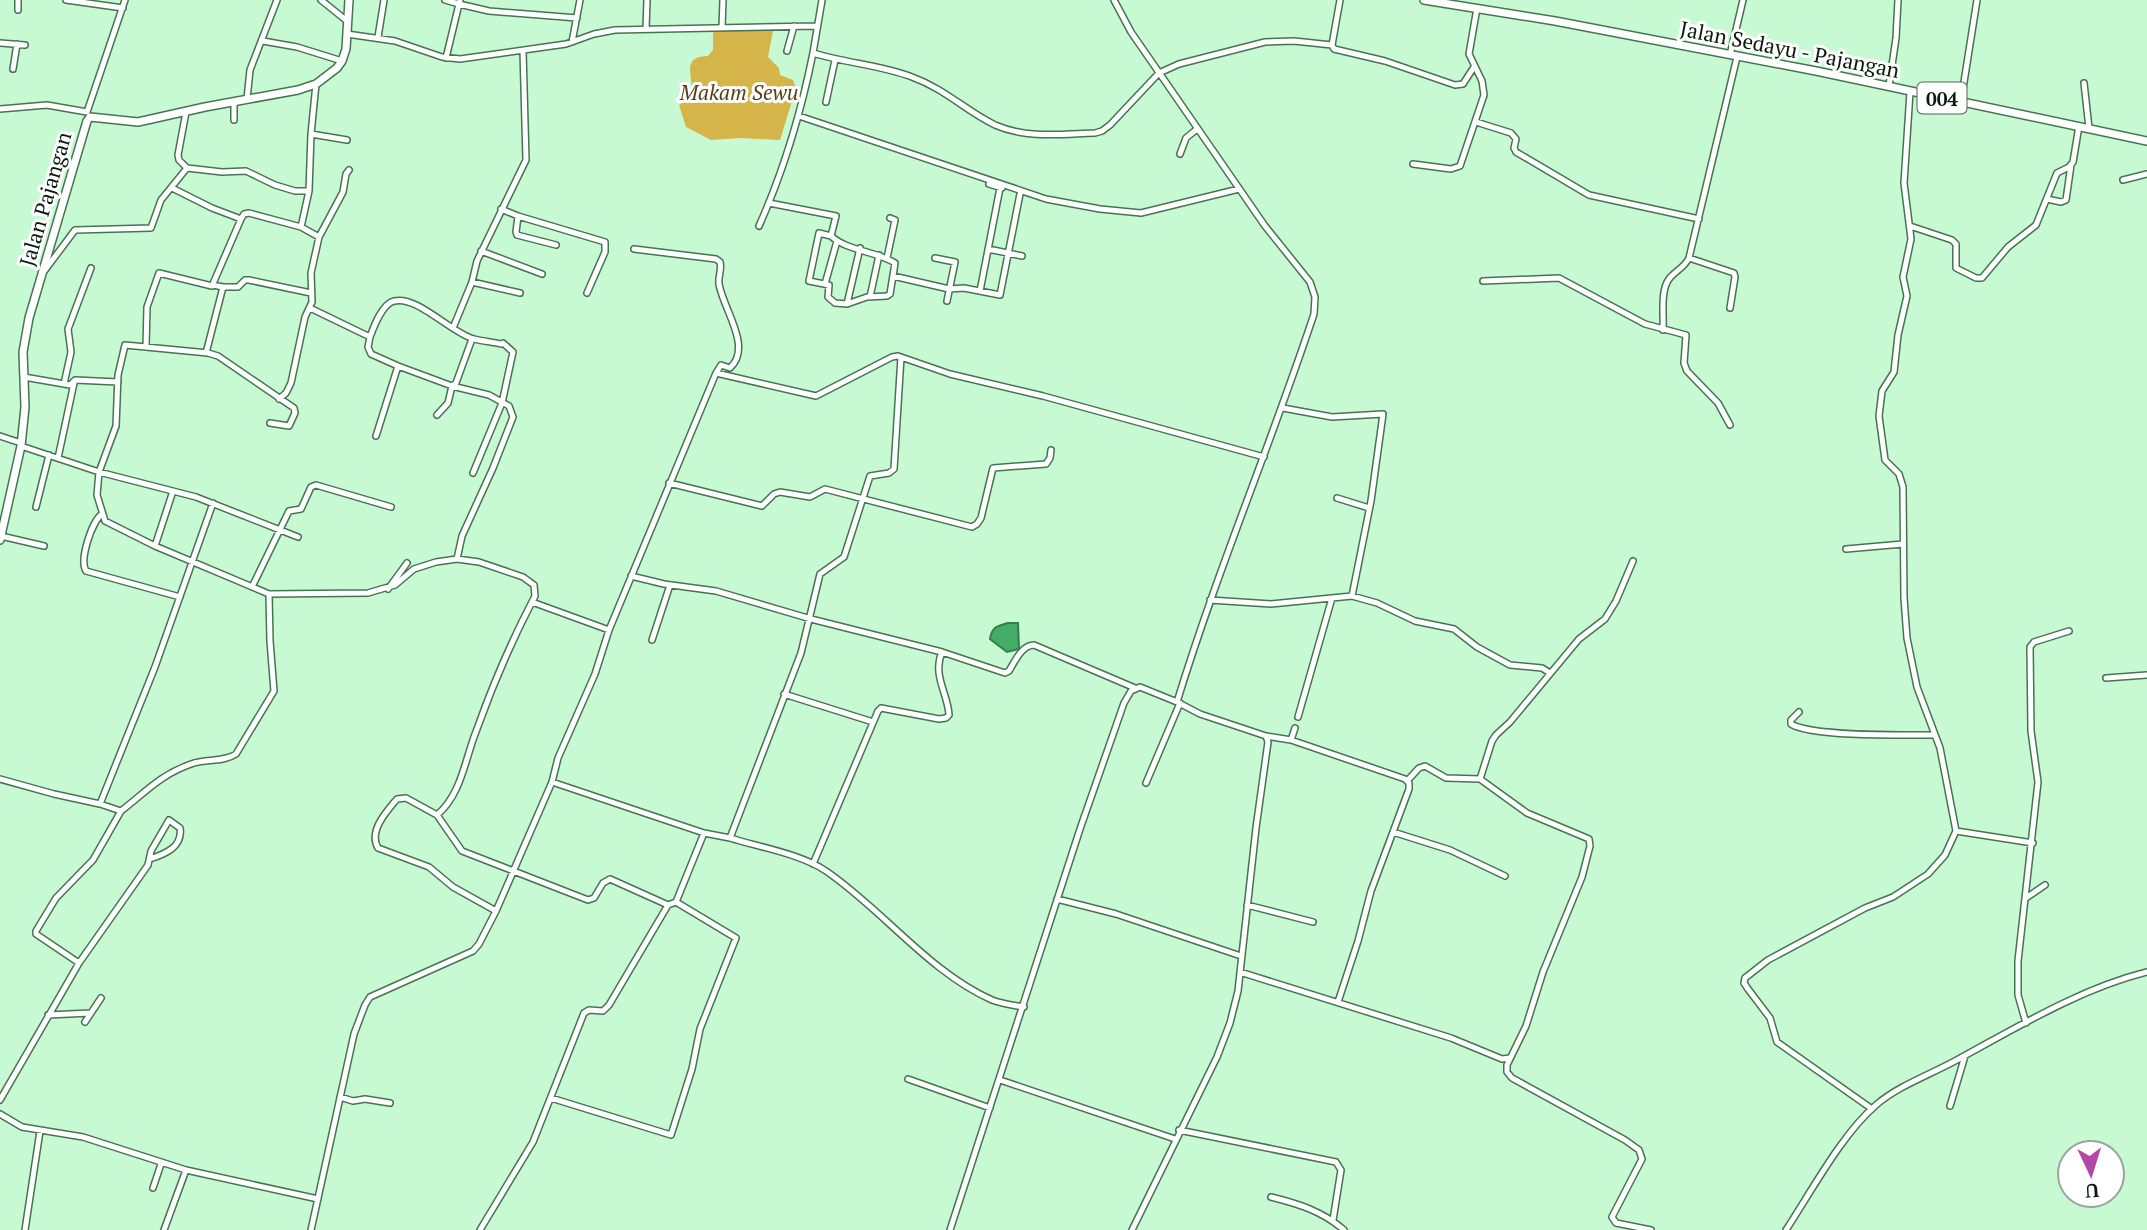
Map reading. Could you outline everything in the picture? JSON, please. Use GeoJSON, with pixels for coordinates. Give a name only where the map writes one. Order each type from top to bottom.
{"type":"FeatureCollection","features":[{"type":"Feature","properties":{"kind":"main road"},"geometry":{"type":"LineString","coordinates":[[342,61],[346,49],[349,0]]}},
{"type":"Feature","properties":{"kind":"main road","name":"Jalan Sedayu - Pajangan"},"geometry":{"type":"LineString","coordinates":[[1424,0],[1889,86],[2147,141]]}},
{"type":"Feature","properties":{"kind":"main road","name":"Jalan Pajangan"},"geometry":{"type":"LineString","coordinates":[[1,538],[2,522],[21,444],[25,407],[23,352],[29,318],[88,115],[134,122],[298,90],[316,84],[342,61]]}},
{"type":"Feature","properties":{"kind":"street"},"geometry":{"type":"LineString","coordinates":[[18,0],[18,10]]}},
{"type":"Feature","properties":{"kind":"street"},"geometry":{"type":"LineString","coordinates":[[66,0],[123,8]]}},
{"type":"Feature","properties":{"kind":"street"},"geometry":{"type":"LineString","coordinates":[[0,109],[47,105],[88,115],[125,0]]}},
{"type":"Feature","properties":{"kind":"street"},"geometry":{"type":"LineString","coordinates":[[247,99],[250,70],[277,0]]}},
{"type":"Feature","properties":{"kind":"street"},"geometry":{"type":"LineString","coordinates":[[321,0],[347,21]]}},
{"type":"Feature","properties":{"kind":"street"},"geometry":{"type":"LineString","coordinates":[[378,37],[384,0]]}},
{"type":"Feature","properties":{"kind":"street"},"geometry":{"type":"LineString","coordinates":[[445,0],[489,11],[577,18]]}},
{"type":"Feature","properties":{"kind":"street"},"geometry":{"type":"LineString","coordinates":[[572,42],[580,0]]}},
{"type":"Feature","properties":{"kind":"street"},"geometry":{"type":"LineString","coordinates":[[646,29],[647,0]]}},
{"type":"Feature","properties":{"kind":"street"},"geometry":{"type":"LineString","coordinates":[[722,28],[723,0]]}},
{"type":"Feature","properties":{"kind":"street"},"geometry":{"type":"LineString","coordinates":[[759,226],[799,116],[822,0]]}},
{"type":"Feature","properties":{"kind":"street"},"geometry":{"type":"LineString","coordinates":[[1114,0],[1131,33],[1265,226],[1310,282],[1315,297],[1314,314],[1283,408],[1210,600],[1179,703],[1146,783]]}},
{"type":"Feature","properties":{"kind":"street"},"geometry":{"type":"LineString","coordinates":[[1340,0],[1332,44],[1334,49],[1385,61],[1455,85],[1463,83],[1474,67]]}},
{"type":"Feature","properties":{"kind":"street"},"geometry":{"type":"LineString","coordinates":[[1663,330],[1666,284],[1689,258],[1699,219],[1734,56],[1743,0]]}},
{"type":"Feature","properties":{"kind":"street"},"geometry":{"type":"LineString","coordinates":[[1889,86],[1898,0]]}},
{"type":"Feature","properties":{"kind":"street"},"geometry":{"type":"LineString","coordinates":[[1961,101],[1977,0]]}},
{"type":"Feature","properties":{"kind":"street"},"geometry":{"type":"LineString","coordinates":[[446,58],[460,2]]}},
{"type":"Feature","properties":{"kind":"street"},"geometry":{"type":"LineString","coordinates":[[1413,163],[1451,169],[1458,167],[1476,122],[1484,87],[1469,52],[1477,8]]}},
{"type":"Feature","properties":{"kind":"street"},"geometry":{"type":"LineString","coordinates":[[787,51],[794,26]]}},
{"type":"Feature","properties":{"kind":"street"},"geometry":{"type":"LineString","coordinates":[[347,34],[378,37],[446,58],[460,59],[572,42],[605,31],[817,26]]}},
{"type":"Feature","properties":{"kind":"street"},"geometry":{"type":"LineString","coordinates":[[262,41],[297,47],[342,61]]}},
{"type":"Feature","properties":{"kind":"street"},"geometry":{"type":"LineString","coordinates":[[813,53],[909,75],[952,96],[997,126],[1037,135],[1102,131],[1159,73],[1179,64],[1265,42],[1332,44]]}},
{"type":"Feature","properties":{"kind":"street"},"geometry":{"type":"LineString","coordinates":[[0,43],[21,45],[13,69]]}},
{"type":"Feature","properties":{"kind":"street"},"geometry":{"type":"LineString","coordinates":[[453,328],[472,282],[481,251],[526,160],[523,51]]}},
{"type":"Feature","properties":{"kind":"street"},"geometry":{"type":"LineString","coordinates":[[827,102],[835,60]]}},
{"type":"Feature","properties":{"kind":"street"},"geometry":{"type":"LineString","coordinates":[[2084,83],[2089,128]]}},
{"type":"Feature","properties":{"kind":"street"},"geometry":{"type":"LineString","coordinates":[[301,227],[309,191],[316,84]]}},
{"type":"Feature","properties":{"kind":"street"},"geometry":{"type":"LineString","coordinates":[[1872,1109],[1782,1048],[1776,1039],[1770,1018],[1744,983],[1745,978],[1768,960],[1865,908],[1893,897],[1928,874],[1945,855],[1955,831],[1940,748],[1917,687],[1908,638],[1903,487],[1899,474],[1885,460],[1879,416],[1882,391],[1894,372],[1898,335],[1907,296],[1903,277],[1909,253],[1910,226],[1904,183],[1910,92]]}},
{"type":"Feature","properties":{"kind":"street"},"geometry":{"type":"LineString","coordinates":[[234,101],[234,120]]}},
{"type":"Feature","properties":{"kind":"street"},"geometry":{"type":"LineString","coordinates":[[186,112],[178,155],[187,168],[222,173],[246,171],[275,185],[295,191],[309,191]]}},
{"type":"Feature","properties":{"kind":"street"},"geometry":{"type":"LineString","coordinates":[[799,116],[1046,199],[1100,209],[1141,213],[1239,189]]}},
{"type":"Feature","properties":{"kind":"street"},"geometry":{"type":"LineString","coordinates":[[1476,122],[1511,133],[1516,139],[1516,152],[1581,191],[1699,219]]}},
{"type":"Feature","properties":{"kind":"street"},"geometry":{"type":"LineString","coordinates":[[2047,199],[2059,202],[2066,200],[2079,126]]}},
{"type":"Feature","properties":{"kind":"street"},"geometry":{"type":"LineString","coordinates":[[1180,154],[1186,138],[1197,129]]}},
{"type":"Feature","properties":{"kind":"street"},"geometry":{"type":"LineString","coordinates":[[312,134],[347,140]]}},
{"type":"Feature","properties":{"kind":"street"},"geometry":{"type":"LineString","coordinates":[[1910,226],[1952,240],[1956,244],[1956,268],[1981,279],[2008,247],[2036,226],[2057,173],[2071,165]]}},
{"type":"Feature","properties":{"kind":"street"},"geometry":{"type":"LineString","coordinates":[[42,272],[75,230],[116,227],[150,229],[161,200],[187,168]]}},
{"type":"Feature","properties":{"kind":"street"},"geometry":{"type":"LineString","coordinates":[[279,399],[291,383],[305,317],[310,308],[311,273],[319,237],[343,192],[349,170]]}},
{"type":"Feature","properties":{"kind":"street"},"geometry":{"type":"LineString","coordinates":[[2123,180],[2147,174]]}},
{"type":"Feature","properties":{"kind":"street"},"geometry":{"type":"LineString","coordinates":[[989,184],[1028,198]]}},
{"type":"Feature","properties":{"kind":"street"},"geometry":{"type":"LineString","coordinates":[[173,188],[241,219]]}},
{"type":"Feature","properties":{"kind":"street"},"geometry":{"type":"LineString","coordinates":[[980,291],[1000,188]]}},
{"type":"Feature","properties":{"kind":"street"},"geometry":{"type":"LineString","coordinates":[[893,276],[949,289],[964,288],[1000,295],[1020,194]]}},
{"type":"Feature","properties":{"kind":"street"},"geometry":{"type":"LineString","coordinates":[[769,203],[836,216],[831,236]]}},
{"type":"Feature","properties":{"kind":"street"},"geometry":{"type":"LineString","coordinates":[[501,209],[605,242],[605,252],[587,293]]}},
{"type":"Feature","properties":{"kind":"street"},"geometry":{"type":"LineString","coordinates":[[213,285],[244,214],[301,227],[319,237]]}},
{"type":"Feature","properties":{"kind":"street"},"geometry":{"type":"LineString","coordinates":[[518,216],[517,236],[556,245]]}},
{"type":"Feature","properties":{"kind":"street"},"geometry":{"type":"LineString","coordinates":[[887,258],[895,220],[890,218]]}},
{"type":"Feature","properties":{"kind":"street"},"geometry":{"type":"LineString","coordinates":[[819,233],[831,236],[836,241],[895,263],[890,294],[847,304],[835,303],[828,297],[830,285],[809,281],[819,233]]}},
{"type":"Feature","properties":{"kind":"street"},"geometry":{"type":"LineString","coordinates":[[825,285],[836,241]]}},
{"type":"Feature","properties":{"kind":"street"},"geometry":{"type":"LineString","coordinates":[[311,1230],[354,1034],[368,1000],[473,951],[479,944],[552,782],[558,758],[595,674],[609,629],[716,373],[721,365],[732,367],[739,349],[719,285],[720,262],[716,259],[634,248]]}},
{"type":"Feature","properties":{"kind":"street"},"geometry":{"type":"LineString","coordinates":[[847,304],[860,248]]}},
{"type":"Feature","properties":{"kind":"street"},"geometry":{"type":"LineString","coordinates":[[988,249],[1022,256]]}},
{"type":"Feature","properties":{"kind":"street"},"geometry":{"type":"LineString","coordinates":[[481,251],[542,274]]}},
{"type":"Feature","properties":{"kind":"street"},"geometry":{"type":"LineString","coordinates":[[870,297],[878,255]]}},
{"type":"Feature","properties":{"kind":"street"},"geometry":{"type":"LineString","coordinates":[[936,258],[955,262],[947,301]]}},
{"type":"Feature","properties":{"kind":"street"},"geometry":{"type":"LineString","coordinates":[[1689,258],[1734,273],[1730,308]]}},
{"type":"Feature","properties":{"kind":"street"},"geometry":{"type":"LineString","coordinates":[[64,384],[71,352],[68,329],[91,268]]}},
{"type":"Feature","properties":{"kind":"street"},"geometry":{"type":"LineString","coordinates":[[146,347],[147,307],[159,273],[210,286],[238,287],[245,280],[249,280],[312,293]]}},
{"type":"Feature","properties":{"kind":"street"},"geometry":{"type":"LineString","coordinates":[[1483,281],[1559,278],[1636,319],[1663,330],[1686,335],[1686,370],[1718,403],[1730,425]]}},
{"type":"Feature","properties":{"kind":"street"},"geometry":{"type":"LineString","coordinates":[[472,282],[520,293]]}},
{"type":"Feature","properties":{"kind":"street"},"geometry":{"type":"LineString","coordinates":[[206,353],[223,287]]}},
{"type":"Feature","properties":{"kind":"street"},"geometry":{"type":"LineString","coordinates":[[457,559],[462,536],[513,416],[509,406],[502,403],[489,395],[452,386],[370,354],[370,337],[388,304],[396,300],[426,310],[472,339],[503,343],[514,354],[502,403],[473,473]]}},
{"type":"Feature","properties":{"kind":"street"},"geometry":{"type":"LineString","coordinates":[[310,308],[370,337]]}},
{"type":"Feature","properties":{"kind":"street"},"geometry":{"type":"LineString","coordinates":[[438,415],[448,402],[472,339]]}},
{"type":"Feature","properties":{"kind":"street"},"geometry":{"type":"LineString","coordinates":[[270,423],[288,427],[295,413],[294,408],[218,356],[124,346],[118,382],[116,426],[99,472],[97,495],[104,521],[193,563],[270,594],[368,593],[388,589],[414,569],[457,559],[480,562],[523,577],[536,589],[532,602],[477,728],[456,791],[437,815]]}},
{"type":"Feature","properties":{"kind":"street"},"geometry":{"type":"LineString","coordinates":[[716,373],[816,396],[892,357],[901,357],[950,374],[1043,396],[1264,457]]}},
{"type":"Feature","properties":{"kind":"street"},"geometry":{"type":"LineString","coordinates":[[730,838],[801,653],[820,574],[844,557],[870,476],[891,472],[895,464],[901,357]]}},
{"type":"Feature","properties":{"kind":"street"},"geometry":{"type":"LineString","coordinates":[[376,436],[398,366]]}},
{"type":"Feature","properties":{"kind":"street"},"geometry":{"type":"LineString","coordinates":[[24,377],[71,385],[76,380],[118,382]]}},
{"type":"Feature","properties":{"kind":"street"},"geometry":{"type":"LineString","coordinates":[[58,458],[76,380]]}},
{"type":"Feature","properties":{"kind":"street"},"geometry":{"type":"LineString","coordinates":[[1283,408],[1332,417],[1383,415],[1352,596]]}},
{"type":"Feature","properties":{"kind":"street"},"geometry":{"type":"LineString","coordinates":[[0,436],[99,472],[213,503],[298,537]]}},
{"type":"Feature","properties":{"kind":"street"},"geometry":{"type":"LineString","coordinates":[[669,483],[762,506],[774,494],[780,492],[810,497],[825,489],[972,527],[981,518],[993,468],[1045,464],[1050,458],[1051,450]]}},
{"type":"Feature","properties":{"kind":"street"},"geometry":{"type":"LineString","coordinates":[[36,507],[48,455]]}},
{"type":"Feature","properties":{"kind":"street"},"geometry":{"type":"LineString","coordinates":[[252,587],[289,511],[302,509],[308,489],[314,485],[391,507]]}},
{"type":"Feature","properties":{"kind":"street"},"geometry":{"type":"LineString","coordinates":[[155,546],[173,491]]}},
{"type":"Feature","properties":{"kind":"street"},"geometry":{"type":"LineString","coordinates":[[1337,498],[1369,508]]}},
{"type":"Feature","properties":{"kind":"street"},"geometry":{"type":"LineString","coordinates":[[100,803],[117,766],[213,503]]}},
{"type":"Feature","properties":{"kind":"street"},"geometry":{"type":"LineString","coordinates":[[102,514],[93,526],[85,554],[83,563],[86,571],[180,597]]}},
{"type":"Feature","properties":{"kind":"street"},"geometry":{"type":"LineString","coordinates":[[1,538],[44,546]]}},
{"type":"Feature","properties":{"kind":"street"},"geometry":{"type":"LineString","coordinates":[[1846,549],[1903,544]]}},
{"type":"Feature","properties":{"kind":"street"},"geometry":{"type":"LineString","coordinates":[[1480,779],[1492,741],[1579,639],[1605,619],[1633,561]]}},
{"type":"Feature","properties":{"kind":"street"},"geometry":{"type":"LineString","coordinates":[[388,589],[407,562]]}},
{"type":"Feature","properties":{"kind":"street"},"geometry":{"type":"LineString","coordinates":[[631,576],[716,591],[811,619],[942,652],[1005,673],[1028,645],[1034,645],[1200,714],[1266,736],[1292,740],[1407,781]]}},
{"type":"Feature","properties":{"kind":"street"},"geometry":{"type":"LineString","coordinates":[[652,640],[670,585]]}},
{"type":"Feature","properties":{"kind":"street"},"geometry":{"type":"LineString","coordinates":[[79,963],[36,934],[36,931],[56,898],[93,860],[121,811],[151,784],[195,763],[229,758],[236,754],[274,691],[270,594]]}},
{"type":"Feature","properties":{"kind":"street"},"geometry":{"type":"LineString","coordinates":[[1210,600],[1271,604],[1352,596],[1377,603],[1415,621],[1454,629],[1477,647],[1510,665],[1542,668],[1550,673]]}},
{"type":"Feature","properties":{"kind":"street"},"geometry":{"type":"LineString","coordinates":[[1298,716],[1332,598]]}},
{"type":"Feature","properties":{"kind":"street"},"geometry":{"type":"LineString","coordinates":[[532,602],[609,629]]}},
{"type":"Feature","properties":{"kind":"street"},"geometry":{"type":"LineString","coordinates":[[2026,1023],[2018,984],[2038,782],[2031,731],[2030,647],[2034,642],[2069,631]]}},
{"type":"Feature","properties":{"kind":"street"},"geometry":{"type":"LineString","coordinates":[[813,864],[881,708],[946,718],[949,715],[939,674],[942,652]]}},
{"type":"Feature","properties":{"kind":"street"},"geometry":{"type":"LineString","coordinates":[[2106,678],[2147,675]]}},
{"type":"Feature","properties":{"kind":"street"},"geometry":{"type":"LineString","coordinates":[[950,1230],[1058,898],[1121,714],[1135,688]]}},
{"type":"Feature","properties":{"kind":"street"},"geometry":{"type":"LineString","coordinates":[[784,694],[873,722]]}},
{"type":"Feature","properties":{"kind":"street"},"geometry":{"type":"LineString","coordinates":[[1799,712],[1791,720],[1791,724],[1802,729],[1935,735]]}},
{"type":"Feature","properties":{"kind":"street"},"geometry":{"type":"LineString","coordinates":[[1292,740],[1295,728]]}},
{"type":"Feature","properties":{"kind":"street"},"geometry":{"type":"LineString","coordinates":[[1132,1230],[1217,1057],[1230,1023],[1238,991],[1256,828],[1268,754],[1266,736]]}},
{"type":"Feature","properties":{"kind":"street"},"geometry":{"type":"LineString","coordinates":[[1407,781],[1419,768],[1425,766],[1446,778],[1480,779],[1527,813],[1584,834],[1590,842],[1582,877],[1543,972],[1526,1026],[1510,1058],[1507,1072],[1512,1078],[1613,1133],[1641,1152],[1642,1158],[1612,1217],[1616,1223],[1651,1230]]}},
{"type":"Feature","properties":{"kind":"street"},"geometry":{"type":"LineString","coordinates":[[0,779],[100,803],[121,811]]}},
{"type":"Feature","properties":{"kind":"street"},"geometry":{"type":"LineString","coordinates":[[1338,1002],[1371,891],[1409,789],[1407,781]]}},
{"type":"Feature","properties":{"kind":"street"},"geometry":{"type":"LineString","coordinates":[[552,782],[704,833],[730,838],[813,864],[872,908],[922,953],[974,990],[994,1001],[1024,1007]]}},
{"type":"Feature","properties":{"kind":"street"},"geometry":{"type":"LineString","coordinates":[[496,911],[448,884],[429,867],[375,845],[374,838],[381,820],[397,799],[406,798],[437,815],[459,849],[513,872],[588,901],[594,898],[603,883],[610,879],[668,905]]}},
{"type":"Feature","properties":{"kind":"street"},"geometry":{"type":"LineString","coordinates":[[0,1100],[79,963],[150,859],[151,851],[169,820],[180,828],[181,834],[172,850],[150,859]]}},
{"type":"Feature","properties":{"kind":"street"},"geometry":{"type":"LineString","coordinates":[[1955,831],[2032,843]]}},
{"type":"Feature","properties":{"kind":"street"},"geometry":{"type":"LineString","coordinates":[[1393,832],[1450,850],[1504,876]]}},
{"type":"Feature","properties":{"kind":"street"},"geometry":{"type":"LineString","coordinates":[[480,1230],[529,1150],[584,1013],[589,1010],[603,1010],[609,1005],[668,905],[676,902],[704,833]]}},
{"type":"Feature","properties":{"kind":"street"},"geometry":{"type":"LineString","coordinates":[[2026,898],[2045,885]]}},
{"type":"Feature","properties":{"kind":"street"},"geometry":{"type":"LineString","coordinates":[[1058,898],[1116,914],[1241,956]]}},
{"type":"Feature","properties":{"kind":"street"},"geometry":{"type":"LineString","coordinates":[[551,1098],[671,1135],[692,1069],[700,1029],[736,938],[676,902]]}},
{"type":"Feature","properties":{"kind":"street"},"geometry":{"type":"LineString","coordinates":[[1247,905],[1313,922]]}},
{"type":"Feature","properties":{"kind":"street"},"geometry":{"type":"LineString","coordinates":[[1240,972],[1451,1038],[1502,1059],[1510,1058]]}},
{"type":"Feature","properties":{"kind":"street"},"geometry":{"type":"LineString","coordinates":[[1786,1230],[1843,1145],[1872,1109],[1890,1095],[2092,990],[2120,978],[2147,972]]}},
{"type":"Feature","properties":{"kind":"street"},"geometry":{"type":"LineString","coordinates":[[85,1022],[102,998]]}},
{"type":"Feature","properties":{"kind":"street"},"geometry":{"type":"LineString","coordinates":[[48,1015],[90,1013]]}},
{"type":"Feature","properties":{"kind":"street"},"geometry":{"type":"LineString","coordinates":[[1950,1106],[1965,1056]]}},
{"type":"Feature","properties":{"kind":"street"},"geometry":{"type":"LineString","coordinates":[[908,1079],[990,1108]]}},
{"type":"Feature","properties":{"kind":"street"},"geometry":{"type":"LineString","coordinates":[[1000,1080],[1175,1139]]}},
{"type":"Feature","properties":{"kind":"street"},"geometry":{"type":"LineString","coordinates":[[340,1097],[353,1101],[366,1099],[390,1102]]}},
{"type":"Feature","properties":{"kind":"street"},"geometry":{"type":"LineString","coordinates":[[0,1114],[22,1127],[83,1137],[161,1164],[318,1199]]}},
{"type":"Feature","properties":{"kind":"street"},"geometry":{"type":"LineString","coordinates":[[1179,1130],[1336,1162],[1341,1170],[1333,1220]]}},
{"type":"Feature","properties":{"kind":"street"},"geometry":{"type":"LineString","coordinates":[[25,1230],[40,1131]]}},
{"type":"Feature","properties":{"kind":"street"},"geometry":{"type":"LineString","coordinates":[[153,1188],[161,1164]]}},
{"type":"Feature","properties":{"kind":"street"},"geometry":{"type":"LineString","coordinates":[[164,1230],[186,1170]]}},
{"type":"Feature","properties":{"kind":"street"},"geometry":{"type":"LineString","coordinates":[[1271,1197],[1307,1206],[1333,1220],[1344,1230]]}},
{"type":"Feature","properties":{"kind":"green space","name":"Makam Sewu"},"geometry":{"type":"Polygon","coordinates":[[[765,28],[773,31],[768,57],[779,68],[780,75],[793,80],[796,88],[780,140],[711,140],[686,127],[679,105],[688,99],[692,88],[692,62],[708,56],[713,50],[713,29],[765,28]]]}},
{"type":"Feature","properties":{"kind":"shaded area"},"geometry":{"type":"Polygon","coordinates":[[[1008,623],[1018,623],[1019,649],[1007,652],[990,639],[996,628],[1008,623]]]}}]}
